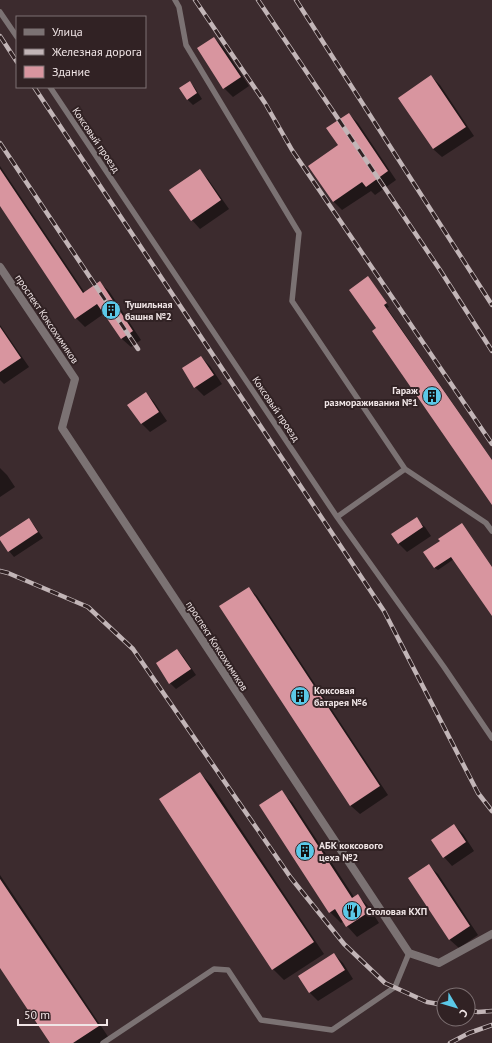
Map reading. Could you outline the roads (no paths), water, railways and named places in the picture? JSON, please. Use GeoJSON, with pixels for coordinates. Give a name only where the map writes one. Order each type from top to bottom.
{"type":"FeatureCollection","features":[{"type":"Feature","properties":{"kind":"street","name":"проспект Коксохимиков"},"geometry":{"type":"LineString","coordinates":[[0,266],[75,379],[62,428],[409,953]]}},
{"type":"Feature","properties":{"kind":"street"},"geometry":{"type":"LineString","coordinates":[[409,953],[439,963],[492,934]]}},
{"type":"Feature","properties":{"kind":"lane"},"geometry":{"type":"LineString","coordinates":[[175,0],[179,7],[186,45],[299,233],[292,301],[405,470],[486,523],[492,531]]}},
{"type":"Feature","properties":{"kind":"lane"},"geometry":{"type":"LineString","coordinates":[[0,12],[16,36]]}},
{"type":"Feature","properties":{"kind":"lane","name":"Коксовый проезд"},"geometry":{"type":"LineString","coordinates":[[51,88],[337,517],[444,667],[492,738]]}},
{"type":"Feature","properties":{"kind":"lane"},"geometry":{"type":"LineString","coordinates":[[337,517],[405,470]]}},
{"type":"Feature","properties":{"kind":"lane"},"geometry":{"type":"LineString","coordinates":[[103,1043],[214,969],[228,970],[261,1020],[332,1030],[395,987],[409,953]]}},
{"type":"Feature","properties":{"kind":"railway"},"geometry":{"type":"LineString","coordinates":[[195,0],[265,103],[292,150],[492,444]]}},
{"type":"Feature","properties":{"kind":"railway"},"geometry":{"type":"LineString","coordinates":[[258,0],[440,270],[492,351]]}},
{"type":"Feature","properties":{"kind":"railway"},"geometry":{"type":"LineString","coordinates":[[296,0],[492,305]]}},
{"type":"Feature","properties":{"kind":"railway"},"geometry":{"type":"LineString","coordinates":[[0,36],[16,60]]}},
{"type":"Feature","properties":{"kind":"railway"},"geometry":{"type":"LineString","coordinates":[[35,88],[384,611],[478,793],[492,811]]}},
{"type":"Feature","properties":{"kind":"railway"},"geometry":{"type":"LineString","coordinates":[[0,143],[138,349]]}},
{"type":"Feature","properties":{"kind":"railway"},"geometry":{"type":"LineString","coordinates":[[0,571],[88,607],[133,649],[291,878],[344,944],[385,983],[427,1002],[436,1004]]}},
{"type":"Feature","properties":{"kind":"railway"},"geometry":{"type":"LineString","coordinates":[[476,1012],[492,1011]]}},
{"type":"Feature","properties":{"kind":"railway"},"geometry":{"type":"LineString","coordinates":[[450,1043],[469,1033],[492,1025]]}},
{"type":"Feature","properties":{"kind":"place","name":"Тушильная башня №2"},"geometry":{"type":"Point","coordinates":[111,310]}},
{"type":"Feature","properties":{"kind":"place","name":"Гараж размораживания №1"},"geometry":{"type":"Point","coordinates":[432,396]}},
{"type":"Feature","properties":{"kind":"place","name":"Коксовая батарея №6"},"geometry":{"type":"Point","coordinates":[300,696]}},
{"type":"Feature","properties":{"kind":"place","name":"АБК коксового цеха №2"},"geometry":{"type":"Point","coordinates":[305,851]}},
{"type":"Feature","properties":{"kind":"place","name":"Столовая КХП"},"geometry":{"type":"Point","coordinates":[352,911]}}]}
